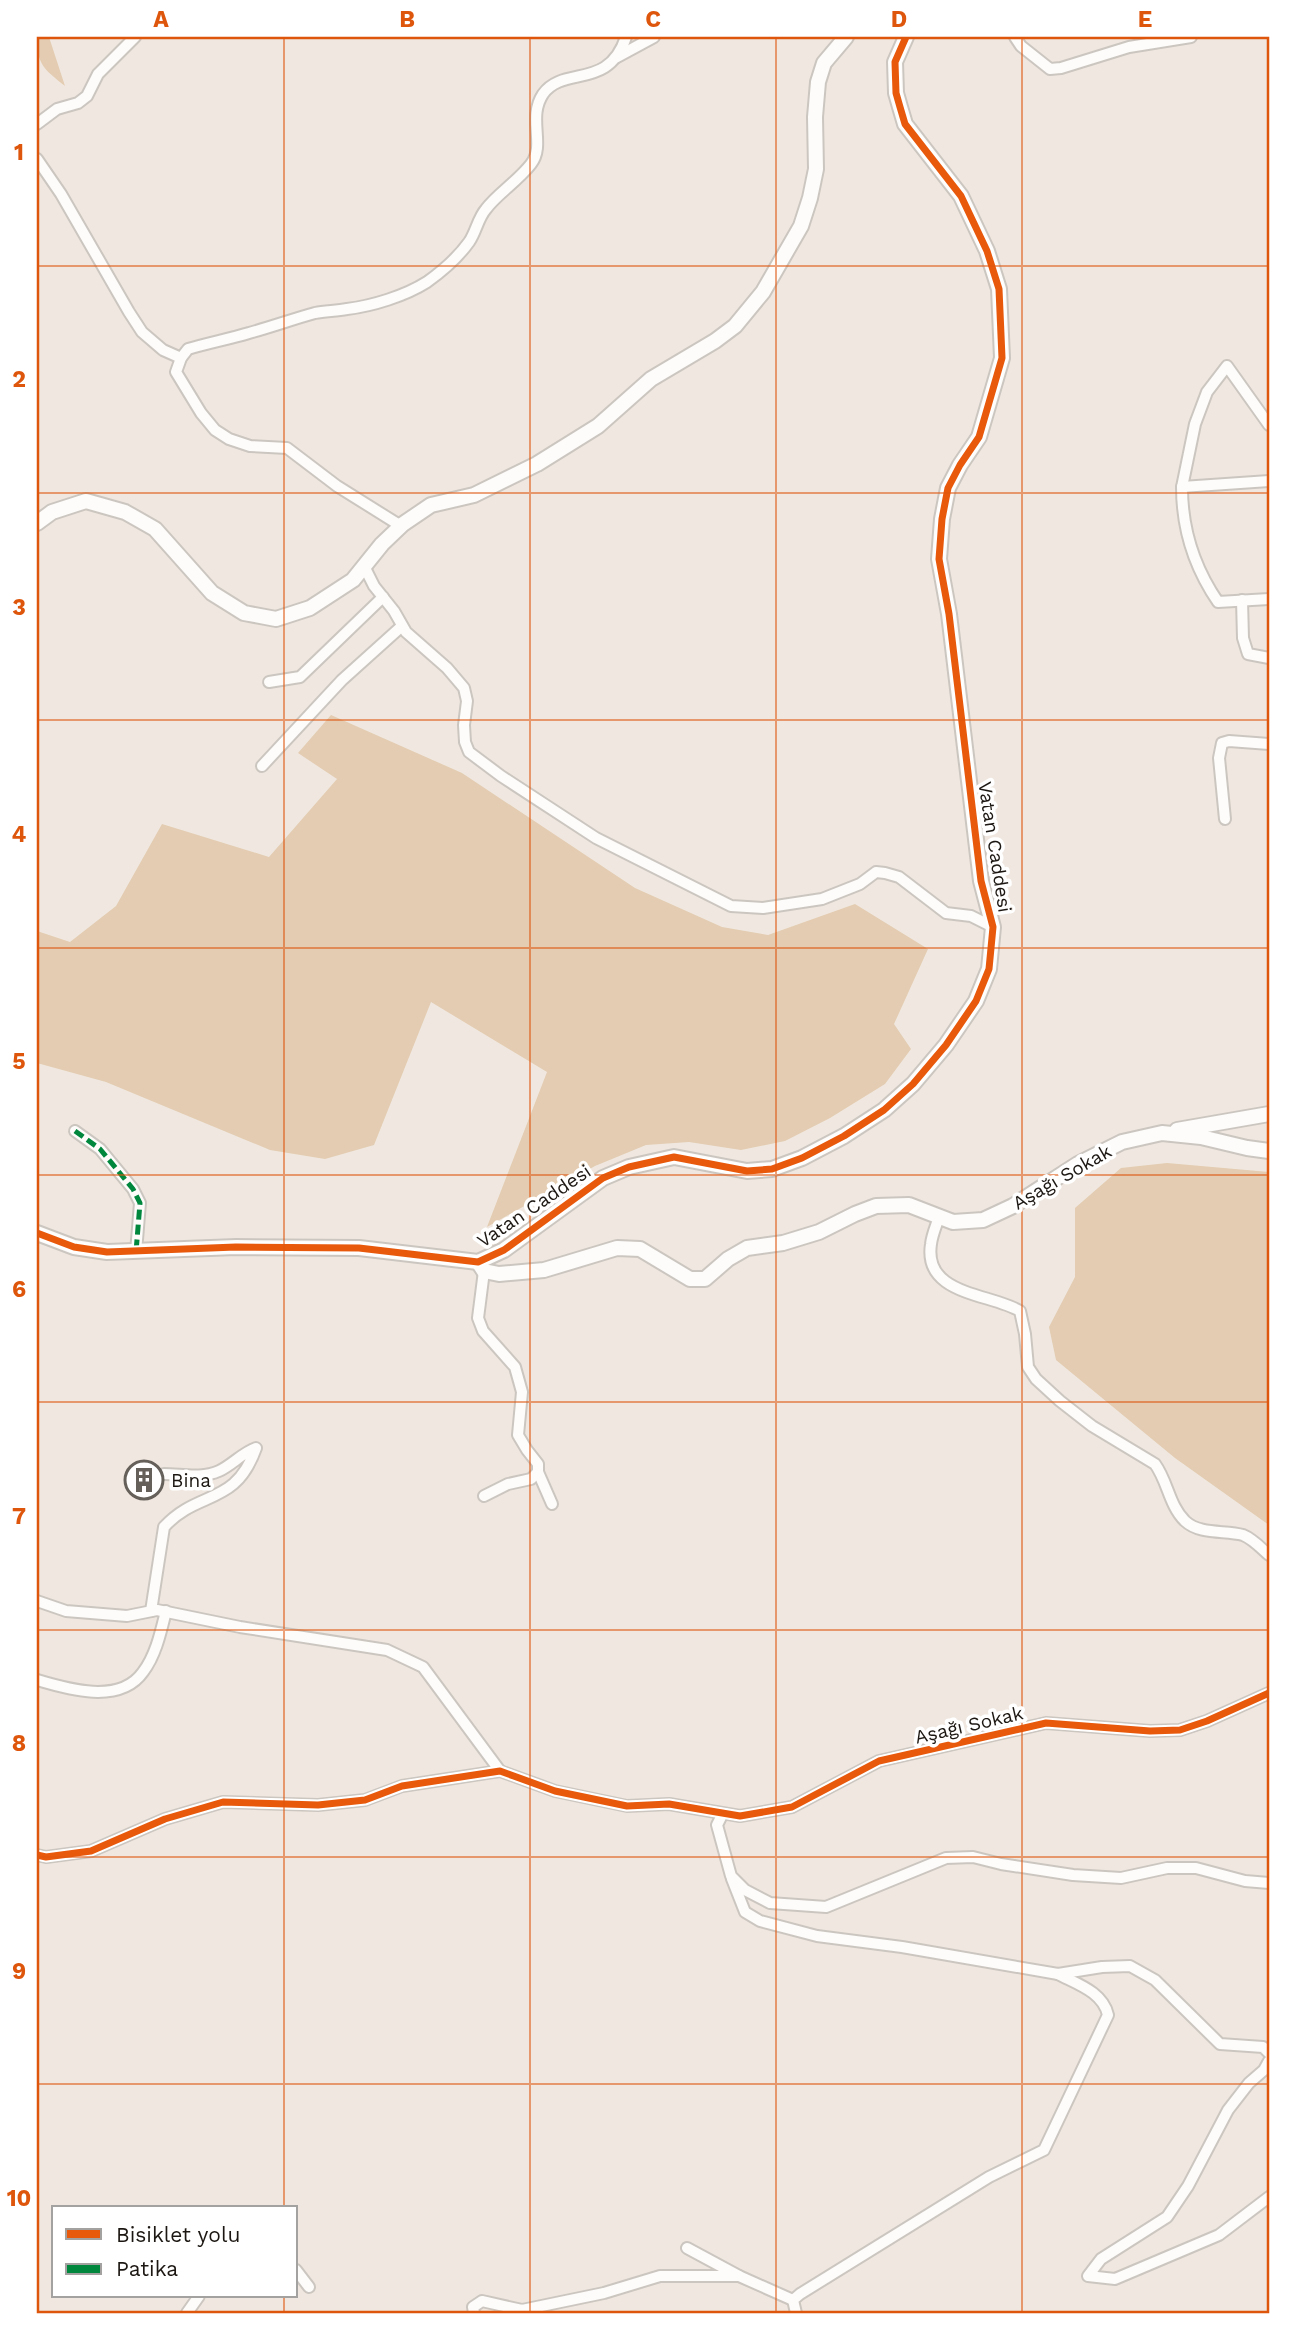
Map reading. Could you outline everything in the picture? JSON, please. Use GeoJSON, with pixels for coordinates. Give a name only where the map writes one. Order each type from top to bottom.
{"type":"FeatureCollection","features":[{"type":"Feature","properties":{"kind":"street"},"geometry":{"type":"LineString","coordinates":[[37,124],[57,109],[78,103],[87,96],[98,75],[135,37]]}},
{"type":"Feature","properties":{"kind":"street"},"geometry":{"type":"LineString","coordinates":[[617,57],[626,37]]}},
{"type":"Feature","properties":{"kind":"street"},"geometry":{"type":"LineString","coordinates":[[401,526],[337,486],[287,448],[250,446],[229,439],[215,430],[181,383],[176,372],[181,358],[188,349],[318,312],[350,309],[379,301],[429,281],[469,242],[486,208],[532,163],[538,153],[535,114],[538,102],[547,89],[595,72],[654,37]]}},
{"type":"Feature","properties":{"kind":"street"},"geometry":{"type":"LineString","coordinates":[[37,523],[52,512],[86,501],[125,512],[155,529],[212,593],[244,613],[276,619],[310,608],[353,580],[382,544],[401,526],[431,505],[474,495],[537,464],[598,426],[651,379],[735,326],[764,292],[801,226],[816,169],[815,117],[818,82],[824,63],[846,37]]}},
{"type":"Feature","properties":{"kind":"street","name":"Vatan Caddesi"},"geometry":{"type":"LineString","coordinates":[[37,1233],[74,1247],[107,1252],[236,1247],[359,1248],[481,1267],[603,1178],[629,1167],[674,1157],[747,1171],[772,1169],[802,1158],[884,1110],[913,1084],[946,1045],[976,1000],[989,969],[993,927],[981,881],[949,614],[939,559],[943,506],[948,488],[960,465],[979,437],[1002,358],[999,289],[987,251],[961,196],[905,124],[896,93],[895,62],[906,37]]}},
{"type":"Feature","properties":{"kind":"street"},"geometry":{"type":"LineString","coordinates":[[1015,37],[1021,46],[1050,69],[1129,47],[1191,37]]}},
{"type":"Feature","properties":{"kind":"street"},"geometry":{"type":"LineString","coordinates":[[37,159],[61,194],[142,332],[163,350],[181,358]]}},
{"type":"Feature","properties":{"kind":"street"},"geometry":{"type":"LineString","coordinates":[[1269,425],[1227,366],[1207,392],[1195,425],[1182,487],[1182,510],[1188,543],[1206,584],[1218,602],[1269,599]]}},
{"type":"Feature","properties":{"kind":"street"},"geometry":{"type":"LineString","coordinates":[[1182,487],[1269,481]]}},
{"type":"Feature","properties":{"kind":"street"},"geometry":{"type":"LineString","coordinates":[[364,566],[374,586],[406,632],[447,668],[464,688],[467,701],[465,742],[469,752],[596,838],[731,906],[762,908],[822,899],[860,884],[876,872],[900,877],[946,913],[971,916],[993,927]]}},
{"type":"Feature","properties":{"kind":"street"},"geometry":{"type":"LineString","coordinates":[[269,682],[300,677],[383,597]]}},
{"type":"Feature","properties":{"kind":"street"},"geometry":{"type":"LineString","coordinates":[[1242,600],[1243,638],[1248,654],[1269,658]]}},
{"type":"Feature","properties":{"kind":"street"},"geometry":{"type":"LineString","coordinates":[[262,766],[342,680],[402,626]]}},
{"type":"Feature","properties":{"kind":"street"},"geometry":{"type":"LineString","coordinates":[[1225,819],[1219,758],[1222,743],[1229,741],[1269,744]]}},
{"type":"Feature","properties":{"kind":"street"},"geometry":{"type":"LineString","coordinates":[[1162,1133],[1269,1114]]}},
{"type":"Feature","properties":{"kind":"street"},"geometry":{"type":"LineString","coordinates":[[75,1131],[100,1149],[133,1189],[140,1203],[136,1252]]}},
{"type":"Feature","properties":{"kind":"street","name":"Aşağı Sokak"},"geometry":{"type":"LineString","coordinates":[[481,1267],[499,1274],[544,1270],[617,1248],[640,1249],[690,1279],[705,1279],[728,1259],[747,1248],[783,1243],[819,1232],[876,1206],[909,1205],[953,1222],[983,1220],[1013,1206],[1078,1164],[1122,1142],[1162,1133],[1201,1137],[1247,1149],[1269,1151]]}},
{"type":"Feature","properties":{"kind":"street"},"geometry":{"type":"LineString","coordinates":[[939,1217],[931,1243],[930,1260],[934,1269],[953,1287],[1020,1311],[1028,1367],[1036,1379],[1092,1426],[1155,1464],[1174,1506],[1187,1523],[1204,1530],[1244,1536],[1269,1555]]}},
{"type":"Feature","properties":{"kind":"street"},"geometry":{"type":"LineString","coordinates":[[481,1267],[478,1318],[483,1331],[515,1367],[522,1392],[518,1436],[538,1464],[538,1472],[552,1504]]}},
{"type":"Feature","properties":{"kind":"street"},"geometry":{"type":"LineString","coordinates":[[151,1611],[163,1527],[187,1506],[213,1499],[234,1485],[250,1465],[256,1448],[218,1472],[195,1476],[164,1474]]}},
{"type":"Feature","properties":{"kind":"street"},"geometry":{"type":"LineString","coordinates":[[484,1496],[508,1484],[531,1479],[538,1472]]}},
{"type":"Feature","properties":{"kind":"street"},"geometry":{"type":"LineString","coordinates":[[37,1601],[66,1611],[127,1616],[166,1611],[240,1627],[387,1650],[423,1667],[500,1771],[402,1786],[365,1800],[318,1805],[223,1802],[165,1819],[91,1851],[46,1857],[37,1855]]}},
{"type":"Feature","properties":{"kind":"street"},"geometry":{"type":"LineString","coordinates":[[37,1680],[71,1690],[115,1689],[130,1684],[143,1673],[147,1665],[166,1611]]}},
{"type":"Feature","properties":{"kind":"street","name":"Aşağı Sokak"},"geometry":{"type":"LineString","coordinates":[[500,1771],[555,1791],[627,1806],[669,1804],[740,1816],[792,1807],[879,1761],[1046,1724],[1150,1731],[1181,1730],[1269,1693]]}},
{"type":"Feature","properties":{"kind":"street"},"geometry":{"type":"LineString","coordinates":[[722,1815],[717,1825],[731,1876],[745,1912],[760,1921],[817,1936],[902,1947],[1058,1974],[1130,1966],[1155,1980],[1220,2044],[1262,2047],[1269,2053]]}},
{"type":"Feature","properties":{"kind":"street"},"geometry":{"type":"LineString","coordinates":[[731,1876],[745,1891],[770,1903],[826,1907],[946,1858],[973,1857],[1073,1875],[1121,1878],[1167,1868],[1196,1868],[1245,1881],[1269,1882]]}},
{"type":"Feature","properties":{"kind":"street"},"geometry":{"type":"LineString","coordinates":[[793,2300],[989,2177],[1044,2150],[1108,2015],[1105,2005],[1092,1992],[1058,1974]]}},
{"type":"Feature","properties":{"kind":"street"},"geometry":{"type":"LineString","coordinates":[[1269,2061],[1228,2110],[1188,2186],[1167,2217],[1101,2259],[1088,2276],[1115,2279],[1219,2235],[1269,2197]]}},
{"type":"Feature","properties":{"kind":"street"},"geometry":{"type":"LineString","coordinates":[[687,2248],[739,2276],[793,2300]]}},
{"type":"Feature","properties":{"kind":"street"},"geometry":{"type":"LineString","coordinates":[[298,2273],[309,2287]]}},
{"type":"Feature","properties":{"kind":"street"},"geometry":{"type":"LineString","coordinates":[[474,2313],[473,2307],[482,2301],[522,2310],[604,2293],[660,2276],[739,2276]]}},
{"type":"Feature","properties":{"kind":"street"},"geometry":{"type":"LineString","coordinates":[[187,2313],[198,2298]]}},
{"type":"Feature","properties":{"kind":"street"},"geometry":{"type":"LineString","coordinates":[[793,2300],[796,2313]]}},
{"type":"Feature","properties":{"kind":"shaded area"},"geometry":{"type":"Polygon","coordinates":[[[37,37],[49,37],[65,86],[43,66],[38,54],[37,37]]]}},
{"type":"Feature","properties":{"kind":"shaded area"},"geometry":{"type":"Polygon","coordinates":[[[331,715],[462,773],[635,888],[722,927],[768,935],[855,904],[928,949],[894,1024],[911,1049],[885,1084],[830,1118],[785,1141],[741,1150],[689,1142],[646,1145],[595,1166],[487,1227],[547,1072],[431,1002],[374,1145],[325,1159],[270,1150],[106,1082],[37,1063],[37,931],[70,942],[116,906],[162,824],[269,857],[337,779],[298,753],[331,715]]]}},
{"type":"Feature","properties":{"kind":"shaded area"},"geometry":{"type":"Polygon","coordinates":[[[1167,1163],[1269,1172],[1269,1525],[1175,1458],[1056,1360],[1049,1327],[1075,1277],[1075,1208],[1121,1168],[1167,1163]]]}},
{"type":"Feature","properties":{"kind":"marked path"},"geometry":{"type":"LineString","coordinates":[[75,1131],[100,1149],[133,1189],[140,1203],[136,1252]]}},
{"type":"Feature","properties":{"kind":"cycle path"},"geometry":{"type":"LineString","coordinates":[[37,1233],[74,1247],[107,1252],[236,1247],[359,1248],[478,1262],[504,1250],[603,1178],[629,1167],[674,1157],[747,1171],[772,1169],[802,1158],[844,1136],[884,1110],[913,1084],[946,1045],[976,1001],[989,969],[993,927],[981,881],[949,614],[939,559],[942,519],[948,488],[979,437],[1002,358],[999,289],[987,251],[961,196],[905,124],[896,93],[895,62],[906,37]]}},
{"type":"Feature","properties":{"kind":"cycle path"},"geometry":{"type":"LineString","coordinates":[[37,1855],[46,1857],[91,1851],[165,1819],[223,1802],[318,1805],[365,1800],[402,1786],[500,1771],[555,1791],[627,1806],[669,1804],[740,1816],[792,1807],[879,1761],[1046,1723],[1150,1731],[1180,1730],[1269,1693]]}},
{"type":"Feature","properties":{"kind":"place","name":"Bina"},"geometry":{"type":"Point","coordinates":[144,1480]}}]}
